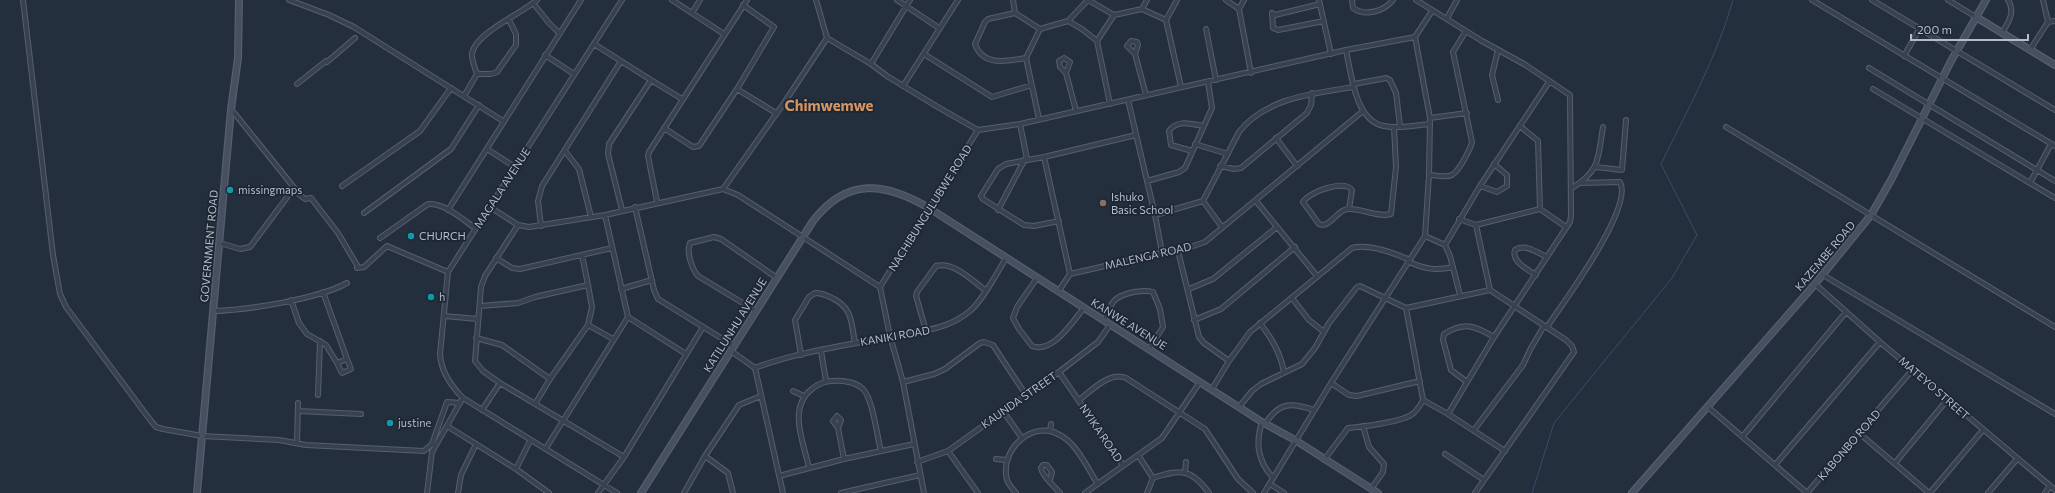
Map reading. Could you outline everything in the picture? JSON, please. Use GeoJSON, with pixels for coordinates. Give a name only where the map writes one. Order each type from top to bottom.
{"type":"FeatureCollection","features":[{"type":"Feature","properties":{"kind":"main road","name":"GOVERNMENT ROAD"},"geometry":{"type":"LineString","coordinates":[[197,493],[231,109],[238,58],[239,0]]}},
{"type":"Feature","properties":{"kind":"main road","name":"KAZEMBE ROAD"},"geometry":{"type":"LineString","coordinates":[[1632,493],[1823,275],[1871,215],[1891,180],[1941,79],[1986,0]]}},
{"type":"Feature","properties":{"kind":"main road"},"geometry":{"type":"LineString","coordinates":[[1976,17],[2055,65]]}},
{"type":"Feature","properties":{"kind":"main road","name":"KANWE AVENUE"},"geometry":{"type":"LineString","coordinates":[[864,188],[901,193],[929,208],[1264,423],[1295,440],[1324,460],[1378,493]]}},
{"type":"Feature","properties":{"kind":"main road","name":"KATILUNHU AVENUE"},"geometry":{"type":"LineString","coordinates":[[641,493],[802,237],[822,209],[841,195],[864,188]]}},
{"type":"Feature","properties":{"kind":"street"},"geometry":{"type":"LineString","coordinates":[[23,0],[53,255],[60,294],[74,320],[156,427],[202,436],[297,443],[306,445],[424,451],[432,444],[447,402],[460,403]]}},
{"type":"Feature","properties":{"kind":"street"},"geometry":{"type":"LineString","coordinates":[[289,0],[298,2],[354,27],[503,121]]}},
{"type":"Feature","properties":{"kind":"street"},"geometry":{"type":"LineString","coordinates":[[448,210],[581,0]]}},
{"type":"Feature","properties":{"kind":"street","name":"MAGALA AVENUE"},"geometry":{"type":"LineString","coordinates":[[617,493],[546,448],[530,441],[463,398],[449,381],[440,360],[448,272],[622,0]]}},
{"type":"Feature","properties":{"kind":"street"},"geometry":{"type":"LineString","coordinates":[[672,0],[724,34]]}},
{"type":"Feature","properties":{"kind":"street"},"geometry":{"type":"LineString","coordinates":[[692,13],[700,0]]}},
{"type":"Feature","properties":{"kind":"street"},"geometry":{"type":"LineString","coordinates":[[658,202],[648,156],[682,99],[746,0]]}},
{"type":"Feature","properties":{"kind":"street"},"geometry":{"type":"LineString","coordinates":[[816,0],[827,38],[872,64],[903,86],[978,130],[1020,124],[1181,87],[1251,73],[1346,50],[1415,37]]}},
{"type":"Feature","properties":{"kind":"street"},"geometry":{"type":"LineString","coordinates":[[897,0],[905,7],[939,28]]}},
{"type":"Feature","properties":{"kind":"street"},"geometry":{"type":"LineString","coordinates":[[872,64],[910,0]]}},
{"type":"Feature","properties":{"kind":"street"},"geometry":{"type":"LineString","coordinates":[[903,86],[958,0]]}},
{"type":"Feature","properties":{"kind":"street"},"geometry":{"type":"LineString","coordinates":[[1013,0],[1015,13]]}},
{"type":"Feature","properties":{"kind":"street"},"geometry":{"type":"LineString","coordinates":[[1039,119],[1026,58],[1040,29],[1068,21],[1088,0],[1114,15],[1142,9],[1166,20]]}},
{"type":"Feature","properties":{"kind":"street"},"geometry":{"type":"LineString","coordinates":[[1142,9],[1147,0]]}},
{"type":"Feature","properties":{"kind":"street"},"geometry":{"type":"LineString","coordinates":[[1177,0],[1166,20],[1181,87]]}},
{"type":"Feature","properties":{"kind":"street"},"geometry":{"type":"LineString","coordinates":[[1226,0],[1239,10]]}},
{"type":"Feature","properties":{"kind":"street"},"geometry":{"type":"LineString","coordinates":[[1244,0],[1239,10],[1251,73]]}},
{"type":"Feature","properties":{"kind":"street"},"geometry":{"type":"LineString","coordinates":[[1352,0],[1353,8],[1361,12],[1383,9],[1393,0]]}},
{"type":"Feature","properties":{"kind":"street"},"geometry":{"type":"LineString","coordinates":[[1416,0],[1432,11],[1447,18],[1466,31],[1524,64],[1549,82],[1570,94],[1572,188],[1571,216],[1536,275],[1494,337],[1448,414]]}},
{"type":"Feature","properties":{"kind":"street"},"geometry":{"type":"LineString","coordinates":[[1447,18],[1457,0]]}},
{"type":"Feature","properties":{"kind":"street"},"geometry":{"type":"LineString","coordinates":[[1812,0],[2053,145],[2030,183]]}},
{"type":"Feature","properties":{"kind":"street"},"geometry":{"type":"LineString","coordinates":[[1872,0],[2055,110]]}},
{"type":"Feature","properties":{"kind":"street"},"geometry":{"type":"LineString","coordinates":[[1948,0],[1976,17]]}},
{"type":"Feature","properties":{"kind":"street"},"geometry":{"type":"LineString","coordinates":[[2002,34],[2012,15],[2011,6],[2008,0]]}},
{"type":"Feature","properties":{"kind":"street"},"geometry":{"type":"LineString","coordinates":[[2030,50],[2048,22],[2043,0]]}},
{"type":"Feature","properties":{"kind":"street"},"geometry":{"type":"LineString","coordinates":[[464,96],[477,74],[472,53],[476,46],[489,33],[535,2],[549,23],[559,33]]}},
{"type":"Feature","properties":{"kind":"street"},"geometry":{"type":"LineString","coordinates":[[1324,21],[1278,30],[1273,28],[1272,13],[1275,15],[1320,2],[1331,54]]}},
{"type":"Feature","properties":{"kind":"street"},"geometry":{"type":"LineString","coordinates":[[664,128],[693,147],[699,146],[737,89],[774,26],[744,5]]}},
{"type":"Feature","properties":{"kind":"street"},"geometry":{"type":"LineString","coordinates":[[1264,493],[1295,440],[1425,236],[1430,175],[1430,118],[1415,37],[1432,11]]}},
{"type":"Feature","properties":{"kind":"street"},"geometry":{"type":"LineString","coordinates":[[1026,58],[994,62],[980,53],[975,44],[988,19],[1015,13],[1040,29]]}},
{"type":"Feature","properties":{"kind":"street"},"geometry":{"type":"LineString","coordinates":[[1096,41],[1114,15]]}},
{"type":"Feature","properties":{"kind":"street"},"geometry":{"type":"LineString","coordinates":[[477,74],[491,74],[497,72],[516,45],[516,34],[509,20]]}},
{"type":"Feature","properties":{"kind":"street"},"geometry":{"type":"LineString","coordinates":[[1068,21],[1082,29],[1096,41],[1110,104]]}},
{"type":"Feature","properties":{"kind":"street"},"geometry":{"type":"LineString","coordinates":[[2048,22],[2055,21]]}},
{"type":"Feature","properties":{"kind":"street"},"geometry":{"type":"LineString","coordinates":[[1904,56],[1920,28]]}},
{"type":"Feature","properties":{"kind":"street"},"geometry":{"type":"LineString","coordinates":[[1206,29],[1216,80]]}},
{"type":"Feature","properties":{"kind":"street"},"geometry":{"type":"LineString","coordinates":[[1430,175],[1452,175],[1468,152],[1472,138],[1454,52],[1466,31]]}},
{"type":"Feature","properties":{"kind":"street"},"geometry":{"type":"LineString","coordinates":[[297,84],[327,62],[355,38]]}},
{"type":"Feature","properties":{"kind":"street"},"geometry":{"type":"LineString","coordinates":[[723,189],[776,112],[784,103],[827,38]]}},
{"type":"Feature","properties":{"kind":"street"},"geometry":{"type":"LineString","coordinates":[[594,44],[682,99]]}},
{"type":"Feature","properties":{"kind":"street"},"geometry":{"type":"LineString","coordinates":[[1346,50],[1355,96],[1363,111],[1379,125],[1394,127],[1430,124]]}},
{"type":"Feature","properties":{"kind":"street"},"geometry":{"type":"LineString","coordinates":[[1498,50],[1492,75],[1498,100]]}},
{"type":"Feature","properties":{"kind":"street"},"geometry":{"type":"LineString","coordinates":[[924,54],[992,97],[1032,85]]}},
{"type":"Feature","properties":{"kind":"street"},"geometry":{"type":"LineString","coordinates":[[1135,54],[1146,96]]}},
{"type":"Feature","properties":{"kind":"street"},"geometry":{"type":"LineString","coordinates":[[545,55],[574,74]]}},
{"type":"Feature","properties":{"kind":"street"},"geometry":{"type":"LineString","coordinates":[[541,226],[539,194],[564,151],[621,61]]}},
{"type":"Feature","properties":{"kind":"street"},"geometry":{"type":"LineString","coordinates":[[1869,68],[1929,103],[2055,181]]}},
{"type":"Feature","properties":{"kind":"street"},"geometry":{"type":"LineString","coordinates":[[1066,73],[1076,111]]}},
{"type":"Feature","properties":{"kind":"street"},"geometry":{"type":"LineString","coordinates":[[1155,215],[1203,201],[1239,132],[1245,125],[1273,106],[1312,94],[1386,78],[1390,80],[1396,94],[1400,126]]}},
{"type":"Feature","properties":{"kind":"street"},"geometry":{"type":"LineString","coordinates":[[622,210],[607,149],[608,144],[651,80]]}},
{"type":"Feature","properties":{"kind":"street"},"geometry":{"type":"LineString","coordinates":[[1147,182],[1182,170],[1196,144],[1212,108],[1208,82]]}},
{"type":"Feature","properties":{"kind":"street"},"geometry":{"type":"LineString","coordinates":[[1445,245],[1459,219],[1494,164],[1549,82]]}},
{"type":"Feature","properties":{"kind":"street"},"geometry":{"type":"LineString","coordinates":[[342,186],[420,131],[451,88]]}},
{"type":"Feature","properties":{"kind":"street"},"geometry":{"type":"LineString","coordinates":[[737,89],[776,112]]}},
{"type":"Feature","properties":{"kind":"street"},"geometry":{"type":"LineString","coordinates":[[1873,89],[2055,198]]}},
{"type":"Feature","properties":{"kind":"street"},"geometry":{"type":"LineString","coordinates":[[1220,166],[1234,169],[1241,168],[1308,113],[1311,105],[1312,94]]}},
{"type":"Feature","properties":{"kind":"street"},"geometry":{"type":"LineString","coordinates":[[1128,100],[1155,215],[1162,252]]}},
{"type":"Feature","properties":{"kind":"street"},"geometry":{"type":"LineString","coordinates":[[364,213],[451,149],[479,106]]}},
{"type":"Feature","properties":{"kind":"street"},"geometry":{"type":"LineString","coordinates":[[231,109],[282,171],[294,188],[305,199],[311,198],[338,233],[358,268],[364,267],[387,246],[448,272]]}},
{"type":"Feature","properties":{"kind":"street","name":"MALENGA ROAD"},"geometry":{"type":"LineString","coordinates":[[1070,274],[1162,252],[1178,251],[1205,242],[1363,111]]}},
{"type":"Feature","properties":{"kind":"street"},"geometry":{"type":"LineString","coordinates":[[1430,118],[1466,113]]}},
{"type":"Feature","properties":{"kind":"street"},"geometry":{"type":"LineString","coordinates":[[1596,167],[1620,171],[1623,169],[1626,120]]}},
{"type":"Feature","properties":{"kind":"street"},"geometry":{"type":"LineString","coordinates":[[1192,151],[1171,145],[1169,130],[1173,125],[1181,123],[1203,126]]}},
{"type":"Feature","properties":{"kind":"street"},"geometry":{"type":"LineString","coordinates":[[998,210],[1026,159],[1020,124]]}},
{"type":"Feature","properties":{"kind":"street"},"geometry":{"type":"LineString","coordinates":[[1520,126],[1538,141],[1540,209]]}},
{"type":"Feature","properties":{"kind":"street"},"geometry":{"type":"LineString","coordinates":[[1349,209],[1352,190],[1346,186],[1325,188],[1307,198],[1303,202],[1319,224],[1322,225],[1326,225],[1342,212],[1349,209],[1390,215],[1392,212],[1396,167],[1394,127]]}},
{"type":"Feature","properties":{"kind":"street"},"geometry":{"type":"LineString","coordinates":[[1572,188],[1580,183],[1596,167],[1602,127]]}},
{"type":"Feature","properties":{"kind":"street"},"geometry":{"type":"LineString","coordinates":[[1726,127],[2055,326]]}},
{"type":"Feature","properties":{"kind":"street","name":"NACHIBUNGULUBWE ROAD"},"geometry":{"type":"LineString","coordinates":[[880,286],[900,258],[929,208],[978,130]]}},
{"type":"Feature","properties":{"kind":"street"},"geometry":{"type":"LineString","coordinates":[[1059,221],[1029,226],[1024,225],[998,210],[981,196],[1001,166],[1026,159],[1044,157],[1136,135]]}},
{"type":"Feature","properties":{"kind":"street"},"geometry":{"type":"LineString","coordinates":[[1276,138],[1297,166]]}},
{"type":"Feature","properties":{"kind":"street"},"geometry":{"type":"LineString","coordinates":[[1196,144],[1228,154]]}},
{"type":"Feature","properties":{"kind":"street"},"geometry":{"type":"LineString","coordinates":[[487,149],[515,167]]}},
{"type":"Feature","properties":{"kind":"street"},"geometry":{"type":"LineString","coordinates":[[564,151],[580,169],[591,217]]}},
{"type":"Feature","properties":{"kind":"street"},"geometry":{"type":"LineString","coordinates":[[1044,157],[1070,274],[1058,292]]}},
{"type":"Feature","properties":{"kind":"street"},"geometry":{"type":"LineString","coordinates":[[1480,186],[1494,192],[1507,186],[1507,175],[1494,164]]}},
{"type":"Feature","properties":{"kind":"street"},"geometry":{"type":"LineString","coordinates":[[1474,430],[1523,365],[1531,348],[1600,250],[1619,202],[1622,187],[1620,182],[1580,183]]}},
{"type":"Feature","properties":{"kind":"street"},"geometry":{"type":"LineString","coordinates":[[220,243],[240,249],[250,247],[294,188]]}},
{"type":"Feature","properties":{"kind":"street"},"geometry":{"type":"LineString","coordinates":[[490,207],[518,225],[529,227],[605,215],[658,202],[723,189],[738,195],[880,286],[890,336],[903,382],[924,493]]}},
{"type":"Feature","properties":{"kind":"street"},"geometry":{"type":"LineString","coordinates":[[1203,201],[1222,227]]}},
{"type":"Feature","properties":{"kind":"street"},"geometry":{"type":"LineString","coordinates":[[1256,201],[1317,276]]}},
{"type":"Feature","properties":{"kind":"street"},"geometry":{"type":"LineString","coordinates":[[380,238],[424,206],[435,204],[448,210],[476,228]]}},
{"type":"Feature","properties":{"kind":"street"},"geometry":{"type":"LineString","coordinates":[[635,208],[658,299],[703,327],[755,368],[783,493]]}},
{"type":"Feature","properties":{"kind":"street"},"geometry":{"type":"LineString","coordinates":[[1459,219],[1476,225],[1540,209],[1566,226]]}},
{"type":"Feature","properties":{"kind":"street"},"geometry":{"type":"LineString","coordinates":[[605,215],[628,317],[686,354]]}},
{"type":"Feature","properties":{"kind":"street"},"geometry":{"type":"LineString","coordinates":[[518,225],[485,276],[481,287],[475,361],[483,371],[500,383],[624,457]]}},
{"type":"Feature","properties":{"kind":"street"},"geometry":{"type":"LineString","coordinates":[[1476,225],[1490,290]]}},
{"type":"Feature","properties":{"kind":"street"},"geometry":{"type":"LineString","coordinates":[[1188,288],[1213,278],[1277,227]]}},
{"type":"Feature","properties":{"kind":"street"},"geometry":{"type":"LineString","coordinates":[[1425,236],[1445,245],[1453,267],[1460,295]]}},
{"type":"Feature","properties":{"kind":"street"},"geometry":{"type":"LineString","coordinates":[[756,311],[698,276],[693,270],[688,247],[690,243],[714,237],[722,238],[777,278]]}},
{"type":"Feature","properties":{"kind":"street"},"geometry":{"type":"LineString","coordinates":[[1212,389],[1228,361],[1242,342],[1260,323],[1292,298],[1346,251],[1357,246],[1395,253],[1425,269],[1453,267]]}},
{"type":"Feature","properties":{"kind":"street"},"geometry":{"type":"LineString","coordinates":[[496,258],[512,268],[520,269],[612,248]]}},
{"type":"Feature","properties":{"kind":"street"},"geometry":{"type":"LineString","coordinates":[[1194,320],[1221,310],[1295,248]]}},
{"type":"Feature","properties":{"kind":"street"},"geometry":{"type":"LineString","coordinates":[[1536,275],[1518,262],[1515,257],[1516,250],[1518,248],[1529,248],[1547,257]]}},
{"type":"Feature","properties":{"kind":"street"},"geometry":{"type":"LineString","coordinates":[[1178,251],[1188,288],[1194,320],[1201,340],[1228,361]]}},
{"type":"Feature","properties":{"kind":"street"},"geometry":{"type":"LineString","coordinates":[[535,404],[550,379],[588,325],[592,306],[582,255]]}},
{"type":"Feature","properties":{"kind":"street","name":"KANIKI ROAD"},"geometry":{"type":"LineString","coordinates":[[755,368],[855,343],[890,336],[926,332],[946,326],[964,316],[976,305],[1006,258]]}},
{"type":"Feature","properties":{"kind":"street"},"geometry":{"type":"LineString","coordinates":[[926,332],[916,296],[917,292],[936,266],[945,264],[954,268],[985,290]]}},
{"type":"Feature","properties":{"kind":"street"},"geometry":{"type":"LineString","coordinates":[[1823,275],[2055,414]]}},
{"type":"Feature","properties":{"kind":"street"},"geometry":{"type":"LineString","coordinates":[[1037,278],[1017,307],[1013,318],[1019,329],[1032,346],[1044,347],[1050,344],[1058,338],[1084,308]]}},
{"type":"Feature","properties":{"kind":"street"},"geometry":{"type":"LineString","coordinates":[[621,289],[652,280]]}},
{"type":"Feature","properties":{"kind":"street"},"geometry":{"type":"LineString","coordinates":[[214,311],[228,311],[291,300],[336,289],[347,283]]}},
{"type":"Feature","properties":{"kind":"street","name":"MATEYO STREET"},"geometry":{"type":"LineString","coordinates":[[1815,284],[1947,400],[2055,490]]}},
{"type":"Feature","properties":{"kind":"street"},"geometry":{"type":"LineString","coordinates":[[480,306],[518,303],[535,297],[588,285]]}},
{"type":"Feature","properties":{"kind":"street"},"geometry":{"type":"LineString","coordinates":[[1239,406],[1252,391],[1261,384],[1302,364],[1315,348],[1324,332],[1357,287],[1360,286],[1386,297],[1406,308],[1460,295],[1490,290],[1566,340],[1572,346],[1574,352],[1475,493]]}},
{"type":"Feature","properties":{"kind":"street"},"geometry":{"type":"LineString","coordinates":[[291,300],[299,323],[307,334],[326,345],[342,373],[351,369],[323,292]]}},
{"type":"Feature","properties":{"kind":"street"},"geometry":{"type":"LineString","coordinates":[[1104,321],[1110,306],[1119,296],[1139,292],[1153,292],[1160,309],[1163,327],[1149,349]]}},
{"type":"Feature","properties":{"kind":"street"},"geometry":{"type":"LineString","coordinates":[[801,356],[795,320],[809,297],[816,293],[823,294],[843,304],[850,313],[855,343]]}},
{"type":"Feature","properties":{"kind":"street"},"geometry":{"type":"LineString","coordinates":[[1292,298],[1305,317],[1324,332]]}},
{"type":"Feature","properties":{"kind":"street"},"geometry":{"type":"LineString","coordinates":[[1324,460],[1345,429],[1408,417],[1419,407],[1423,400],[1406,308]]}},
{"type":"Feature","properties":{"kind":"street"},"geometry":{"type":"LineString","coordinates":[[1743,436],[1846,312]]}},
{"type":"Feature","properties":{"kind":"street"},"geometry":{"type":"LineString","coordinates":[[444,316],[478,319]]}},
{"type":"Feature","properties":{"kind":"street"},"geometry":{"type":"LineString","coordinates":[[546,448],[628,317]]}},
{"type":"Feature","properties":{"kind":"street"},"geometry":{"type":"LineString","coordinates":[[1260,323],[1275,344],[1281,358],[1284,372]]}},
{"type":"Feature","properties":{"kind":"street"},"geometry":{"type":"LineString","coordinates":[[588,325],[613,339]]}},
{"type":"Feature","properties":{"kind":"street","name":"KAUNDA STREET"},"geometry":{"type":"LineString","coordinates":[[917,462],[948,451],[1003,410],[1059,372],[1098,342],[1110,325]]}},
{"type":"Feature","properties":{"kind":"street"},"geometry":{"type":"LineString","coordinates":[[1467,382],[1451,370],[1443,340],[1444,334],[1451,329],[1471,325],[1494,337]]}},
{"type":"Feature","properties":{"kind":"street"},"geometry":{"type":"LineString","coordinates":[[598,493],[624,457],[703,327]]}},
{"type":"Feature","properties":{"kind":"street"},"geometry":{"type":"LineString","coordinates":[[476,338],[502,345],[550,379]]}},
{"type":"Feature","properties":{"kind":"street"},"geometry":{"type":"LineString","coordinates":[[318,395],[320,341]]}},
{"type":"Feature","properties":{"kind":"street"},"geometry":{"type":"LineString","coordinates":[[903,382],[939,372],[980,343],[984,342],[993,345],[1026,395]]}},
{"type":"Feature","properties":{"kind":"street"},"geometry":{"type":"LineString","coordinates":[[1775,465],[1880,342]]}},
{"type":"Feature","properties":{"kind":"street"},"geometry":{"type":"LineString","coordinates":[[821,351],[826,381]]}},
{"type":"Feature","properties":{"kind":"street"},"geometry":{"type":"LineString","coordinates":[[337,363],[347,359]]}},
{"type":"Feature","properties":{"kind":"street","name":"KABONBO ROAD"},"geometry":{"type":"LineString","coordinates":[[1708,407],[1807,493],[1913,369]]}},
{"type":"Feature","properties":{"kind":"street","name":"NYIKA ROAD"},"geometry":{"type":"LineString","coordinates":[[1059,372],[1123,465]]}},
{"type":"Feature","properties":{"kind":"street"},"geometry":{"type":"LineString","coordinates":[[1079,400],[1109,378],[1120,375],[1205,429],[1238,478],[1254,493]]}},
{"type":"Feature","properties":{"kind":"street"},"geometry":{"type":"LineString","coordinates":[[809,468],[798,419],[799,405],[804,396],[826,381],[841,380],[863,389],[868,398],[880,451]]}},
{"type":"Feature","properties":{"kind":"street"},"geometry":{"type":"LineString","coordinates":[[1084,493],[1167,433],[1200,382]]}},
{"type":"Feature","properties":{"kind":"street"},"geometry":{"type":"LineString","coordinates":[[1331,383],[1349,395],[1357,396],[1420,382]]}},
{"type":"Feature","properties":{"kind":"street"},"geometry":{"type":"LineString","coordinates":[[482,410],[500,383]]}},
{"type":"Feature","properties":{"kind":"street"},"geometry":{"type":"LineString","coordinates":[[793,391],[804,396]]}},
{"type":"Feature","properties":{"kind":"street"},"geometry":{"type":"LineString","coordinates":[[684,493],[705,456],[739,405],[761,396]]}},
{"type":"Feature","properties":{"kind":"street"},"geometry":{"type":"LineString","coordinates":[[428,493],[431,456],[463,398]]}},
{"type":"Feature","properties":{"kind":"street"},"geometry":{"type":"LineString","coordinates":[[1423,400],[1474,430],[1505,451]]}},
{"type":"Feature","properties":{"kind":"street"},"geometry":{"type":"LineString","coordinates":[[1895,463],[1947,400]]}},
{"type":"Feature","properties":{"kind":"street"},"geometry":{"type":"LineString","coordinates":[[297,443],[298,403]]}},
{"type":"Feature","properties":{"kind":"street"},"geometry":{"type":"LineString","coordinates":[[1273,478],[1263,465],[1259,455],[1258,436],[1264,423],[1274,412],[1286,405],[1294,404],[1314,410]]}},
{"type":"Feature","properties":{"kind":"street"},"geometry":{"type":"LineString","coordinates":[[1003,410],[1022,438]]}},
{"type":"Feature","properties":{"kind":"street"},"geometry":{"type":"LineString","coordinates":[[298,411],[361,414]]}},
{"type":"Feature","properties":{"kind":"street"},"geometry":{"type":"LineString","coordinates":[[1050,431],[1051,424]]}},
{"type":"Feature","properties":{"kind":"street"},"geometry":{"type":"LineString","coordinates":[[447,426],[516,469],[550,493]]}},
{"type":"Feature","properties":{"kind":"street"},"geometry":{"type":"LineString","coordinates":[[1363,426],[1369,448],[1384,464],[1383,472],[1371,489]]}},
{"type":"Feature","properties":{"kind":"street"},"geometry":{"type":"LineString","coordinates":[[838,428],[844,459]]}},
{"type":"Feature","properties":{"kind":"street"},"geometry":{"type":"LineString","coordinates":[[1859,433],[1930,493],[1983,430]]}},
{"type":"Feature","properties":{"kind":"street"},"geometry":{"type":"LineString","coordinates":[[1016,493],[1007,481],[1006,474],[1007,460],[1010,451],[1022,438],[1035,433],[1050,431],[1059,434],[1072,445],[1098,483]]}},
{"type":"Feature","properties":{"kind":"street"},"geometry":{"type":"LineString","coordinates":[[516,469],[530,441]]}},
{"type":"Feature","properties":{"kind":"street"},"geometry":{"type":"LineString","coordinates":[[458,493],[461,475],[476,444]]}},
{"type":"Feature","properties":{"kind":"street"},"geometry":{"type":"LineString","coordinates":[[779,476],[844,459],[914,444]]}},
{"type":"Feature","properties":{"kind":"street"},"geometry":{"type":"LineString","coordinates":[[948,451],[978,493]]}},
{"type":"Feature","properties":{"kind":"street"},"geometry":{"type":"LineString","coordinates":[[1445,454],[1484,480]]}},
{"type":"Feature","properties":{"kind":"street"},"geometry":{"type":"LineString","coordinates":[[1138,455],[1153,478]]}},
{"type":"Feature","properties":{"kind":"street"},"geometry":{"type":"LineString","coordinates":[[705,456],[728,473],[732,493]]}},
{"type":"Feature","properties":{"kind":"street"},"geometry":{"type":"LineString","coordinates":[[996,459],[1007,460]]}},
{"type":"Feature","properties":{"kind":"street"},"geometry":{"type":"LineString","coordinates":[[1988,493],[2017,459]]}},
{"type":"Feature","properties":{"kind":"street"},"geometry":{"type":"LineString","coordinates":[[1185,472],[1186,462]]}},
{"type":"Feature","properties":{"kind":"street"},"geometry":{"type":"LineString","coordinates":[[1153,478],[1172,472],[1185,472],[1197,478],[1209,493]]}},
{"type":"Feature","properties":{"kind":"street"},"geometry":{"type":"LineString","coordinates":[[841,493],[852,492],[920,475]]}},
{"type":"Feature","properties":{"kind":"street"},"geometry":{"type":"LineString","coordinates":[[1147,493],[1153,478]]}},
{"type":"Feature","properties":{"kind":"street"},"geometry":{"type":"LineString","coordinates":[[1050,480],[1060,493]]}},
{"type":"Feature","properties":{"kind":"street"},"geometry":{"type":"LineString","coordinates":[[1270,484],[1284,493]]}},
{"type":"Feature","properties":{"kind":"street"},"geometry":{"type":"LineString","coordinates":[[2045,493],[2050,486]]}},
{"type":"Feature","properties":{"kind":"waterway"},"geometry":{"type":"LineString","coordinates":[[1532,493],[1554,423],[1672,278],[1697,235],[1661,164],[1710,63],[1719,42],[1733,0]]}},
{"type":"Feature","properties":{"kind":"place","name":"missingmaps"},"geometry":{"type":"Point","coordinates":[230,190]}},
{"type":"Feature","properties":{"kind":"place","name":"Ishuko Basic School"},"geometry":{"type":"Point","coordinates":[1103,203]}},
{"type":"Feature","properties":{"kind":"place","name":"CHURCH"},"geometry":{"type":"Point","coordinates":[411,236]}},
{"type":"Feature","properties":{"kind":"place","name":"h"},"geometry":{"type":"Point","coordinates":[431,297]}},
{"type":"Feature","properties":{"kind":"place","name":"justine"},"geometry":{"type":"Point","coordinates":[390,423]}},
{"type":"Feature","properties":{"kind":"district","name":"Chimwemwe"},"geometry":{"type":"Point","coordinates":[829,106]}}]}
